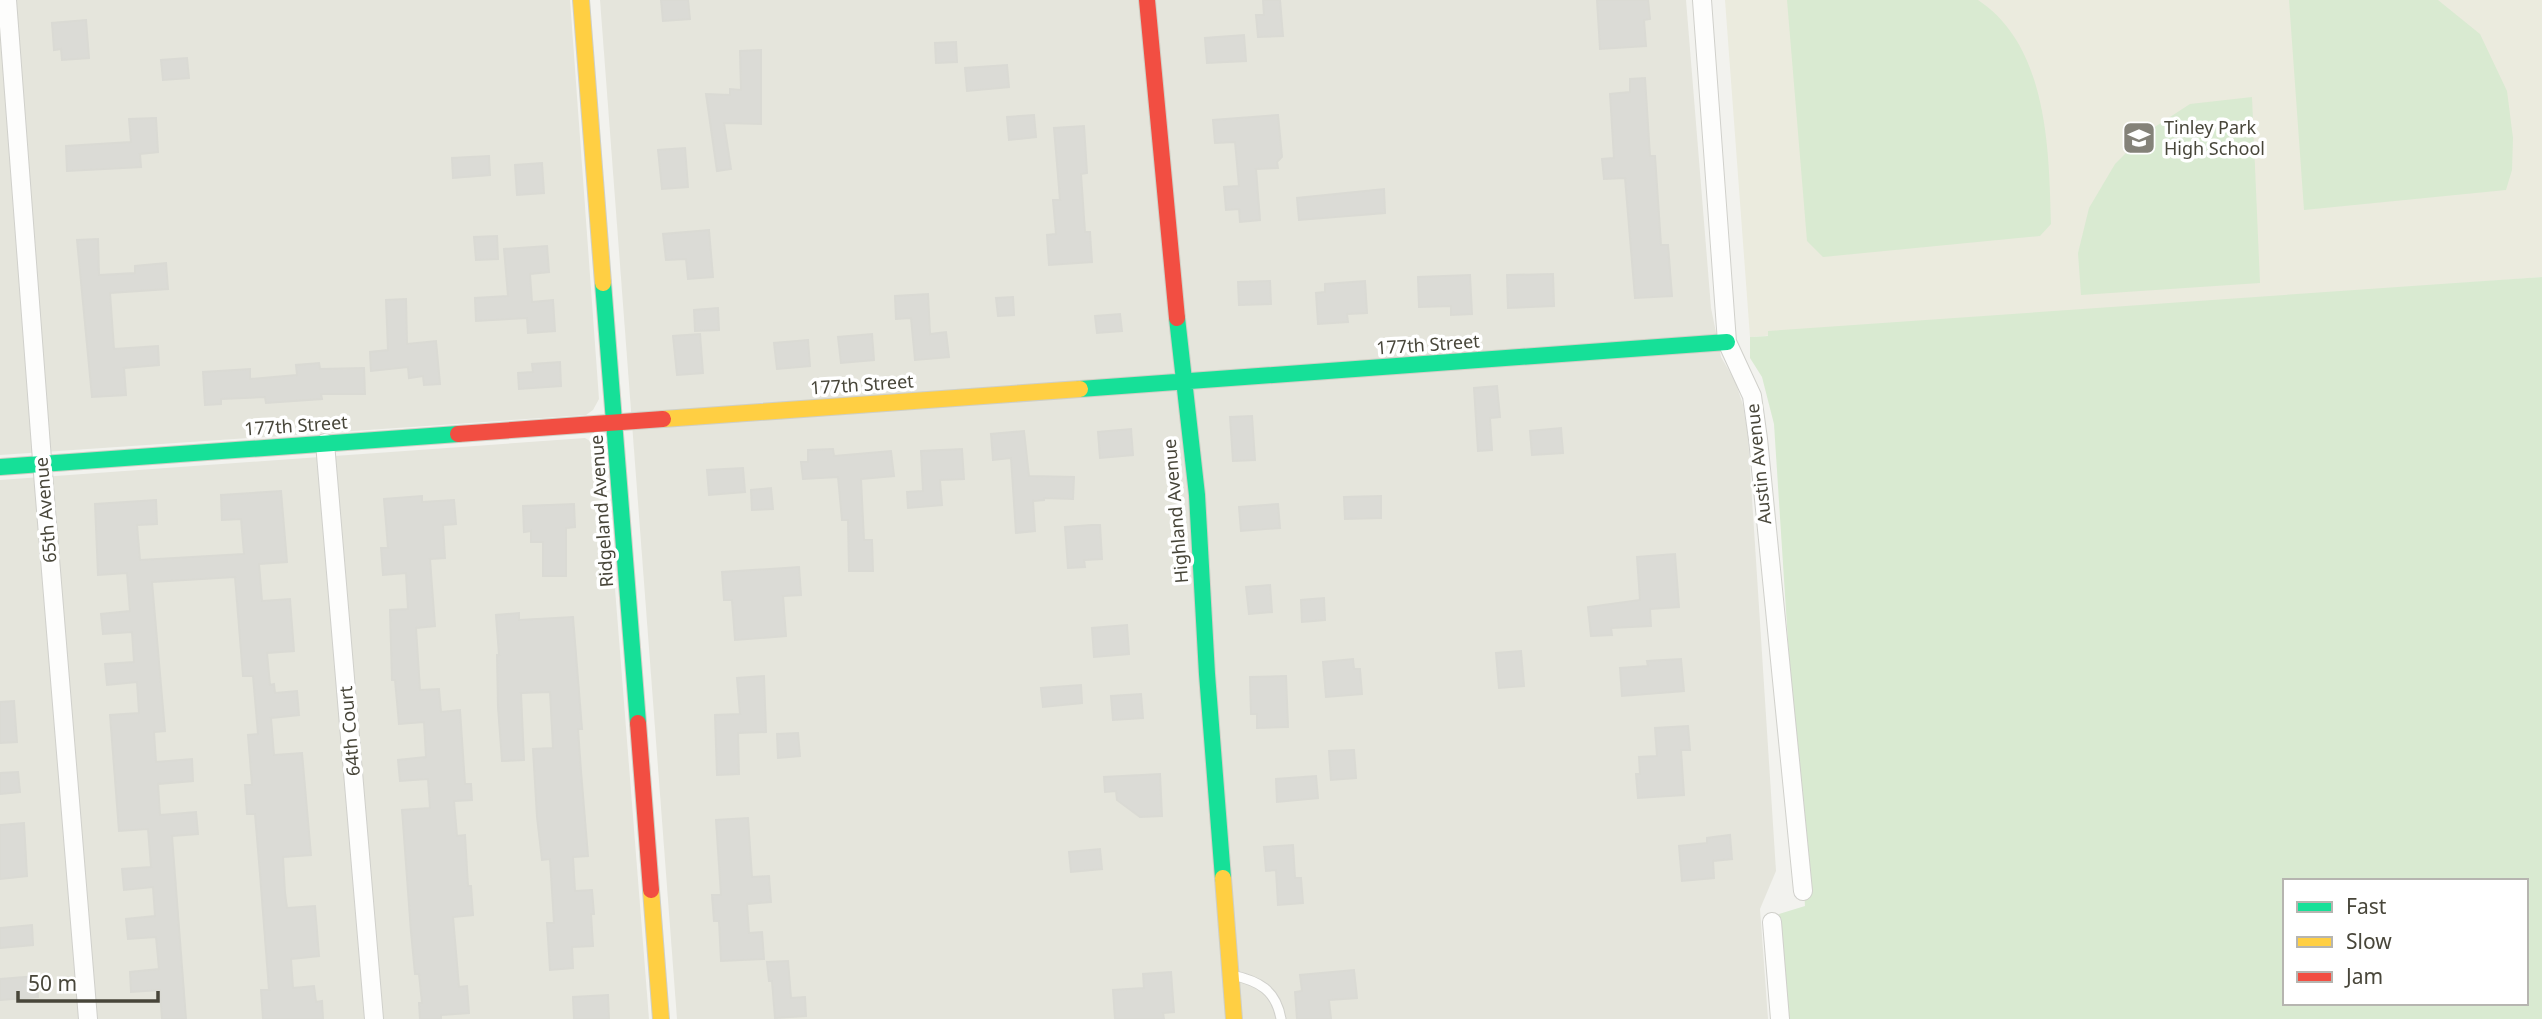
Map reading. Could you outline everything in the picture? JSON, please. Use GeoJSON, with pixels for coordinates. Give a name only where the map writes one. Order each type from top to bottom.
{"type":"FeatureCollection","features":[{"type":"Feature","properties":{"kind":"street","name":"65th Avenue"},"geometry":{"type":"LineString","coordinates":[[7,0],[88,1019]]}},
{"type":"Feature","properties":{"kind":"street","name":"Ridgeland Avenue"},"geometry":{"type":"LineString","coordinates":[[581,0],[661,1019]]}},
{"type":"Feature","properties":{"kind":"street","name":"Highland Avenue"},"geometry":{"type":"LineString","coordinates":[[1147,0],[1183,382],[1198,495],[1207,674],[1234,1019]]}},
{"type":"Feature","properties":{"kind":"street","name":"Austin Avenue"},"geometry":{"type":"LineString","coordinates":[[1702,0],[1727,342],[1752,396],[1758,439],[1802,891]]}},
{"type":"Feature","properties":{"kind":"street","name":"177th Street"},"geometry":{"type":"LineString","coordinates":[[0,467],[1727,342]]}},
{"type":"Feature","properties":{"kind":"street","name":"64th Court"},"geometry":{"type":"LineString","coordinates":[[325,443],[374,1019]]}},
{"type":"Feature","properties":{"kind":"street"},"geometry":{"type":"LineString","coordinates":[[1772,922],[1780,1019]]}},
{"type":"Feature","properties":{"kind":"lane"},"geometry":{"type":"LineString","coordinates":[[1230,974],[1265,986],[1275,998],[1281,1019]]}},
{"type":"Feature","properties":{"kind":"shaded area"},"geometry":{"type":"Polygon","coordinates":[[[0,0],[570,0],[599,399],[593,410],[586,415],[0,455],[0,0]]]}},
{"type":"Feature","properties":{"kind":"shaded area"},"geometry":{"type":"Polygon","coordinates":[[[600,0],[1686,0],[1711,308],[1721,357],[1735,381],[1743,405],[1748,436],[1776,871],[1760,909],[1768,1019],[677,1019],[600,0]]]}},
{"type":"Feature","properties":{"kind":"shaded area","name":"Tinley Park High School"},"geometry":{"type":"Polygon","coordinates":[[[1725,0],[2542,0],[2542,277],[1750,337],[1725,0]]]}},
{"type":"Feature","properties":{"kind":"shaded area"},"geometry":{"type":"Polygon","coordinates":[[[585,438],[602,451],[605,462],[649,1019],[0,1019],[0,480],[585,438]]]}},
{"type":"Feature","properties":{"kind":"green space"},"geometry":{"type":"Polygon","coordinates":[[[1787,0],[1978,0],[2001,20],[2019,44],[2031,72],[2045,133],[2051,224],[2040,236],[1823,257],[1807,241],[1787,0]]]}},
{"type":"Feature","properties":{"kind":"green space"},"geometry":{"type":"Polygon","coordinates":[[[2289,0],[2438,0],[2480,34],[2507,91],[2513,138],[2512,170],[2506,190],[2304,210],[2289,0]]]}},
{"type":"Feature","properties":{"kind":"green space"},"geometry":{"type":"Polygon","coordinates":[[[2252,97],[2260,283],[2081,295],[2078,253],[2089,208],[2115,164],[2147,132],[2190,104],[2252,97]]]}},
{"type":"Feature","properties":{"kind":"green space"},"geometry":{"type":"Polygon","coordinates":[[[2542,277],[2542,1019],[1788,1019],[1779,914],[1805,906],[1774,424],[1762,377],[1750,358],[1750,337],[1768,336],[1768,331],[2542,277]]]}},
{"type":"Feature","properties":{"kind":"building"},"geometry":{"type":"Polygon","coordinates":[[[661,0],[688,0],[690,19],[663,21],[661,0]]]}},
{"type":"Feature","properties":{"kind":"building"},"geometry":{"type":"Polygon","coordinates":[[[1263,0],[1280,0],[1283,36],[1258,37],[1256,15],[1264,15],[1263,0]]]}},
{"type":"Feature","properties":{"kind":"building"},"geometry":{"type":"Polygon","coordinates":[[[1597,0],[1648,0],[1650,19],[1644,20],[1646,46],[1600,49],[1597,0]]]}},
{"type":"Feature","properties":{"kind":"building"},"geometry":{"type":"Polygon","coordinates":[[[86,20],[89,58],[62,60],[61,49],[54,50],[52,23],[86,20]]]}},
{"type":"Feature","properties":{"kind":"building"},"geometry":{"type":"Polygon","coordinates":[[[1244,35],[1246,61],[1207,63],[1205,38],[1244,35]]]}},
{"type":"Feature","properties":{"kind":"building"},"geometry":{"type":"Polygon","coordinates":[[[956,42],[957,62],[936,63],[935,43],[956,42]]]}},
{"type":"Feature","properties":{"kind":"building"},"geometry":{"type":"Polygon","coordinates":[[[761,50],[761,124],[724,123],[731,169],[717,171],[706,94],[730,95],[730,89],[741,90],[740,51],[761,50]]]}},
{"type":"Feature","properties":{"kind":"building"},"geometry":{"type":"Polygon","coordinates":[[[187,58],[189,78],[163,80],[161,60],[187,58]]]}},
{"type":"Feature","properties":{"kind":"building"},"geometry":{"type":"Polygon","coordinates":[[[1007,65],[1009,87],[967,91],[965,68],[1007,65]]]}},
{"type":"Feature","properties":{"kind":"building"},"geometry":{"type":"Polygon","coordinates":[[[1645,78],[1650,156],[1655,156],[1661,245],[1668,245],[1672,296],[1635,298],[1625,178],[1604,179],[1602,159],[1614,158],[1610,94],[1630,92],[1630,79],[1645,78]]]}},
{"type":"Feature","properties":{"kind":"building"},"geometry":{"type":"Polygon","coordinates":[[[1034,115],[1036,137],[1009,140],[1007,117],[1034,115]]]}},
{"type":"Feature","properties":{"kind":"building"},"geometry":{"type":"Polygon","coordinates":[[[1278,115],[1282,157],[1277,162],[1278,168],[1256,169],[1260,220],[1240,222],[1239,209],[1226,210],[1224,187],[1239,186],[1235,142],[1215,143],[1213,120],[1278,115]]]}},
{"type":"Feature","properties":{"kind":"building"},"geometry":{"type":"Polygon","coordinates":[[[156,118],[158,152],[140,154],[141,167],[67,171],[66,146],[131,142],[129,119],[156,118]]]}},
{"type":"Feature","properties":{"kind":"building"},"geometry":{"type":"Polygon","coordinates":[[[1084,126],[1087,173],[1081,174],[1085,232],[1090,232],[1092,262],[1049,265],[1047,235],[1056,234],[1053,200],[1060,200],[1054,128],[1084,126]]]}},
{"type":"Feature","properties":{"kind":"building"},"geometry":{"type":"Polygon","coordinates":[[[685,148],[688,187],[662,189],[658,150],[685,148]]]}},
{"type":"Feature","properties":{"kind":"building"},"geometry":{"type":"Polygon","coordinates":[[[489,156],[490,175],[453,178],[452,158],[489,156]]]}},
{"type":"Feature","properties":{"kind":"building"},"geometry":{"type":"Polygon","coordinates":[[[542,163],[544,193],[517,195],[515,165],[542,163]]]}},
{"type":"Feature","properties":{"kind":"building"},"geometry":{"type":"Polygon","coordinates":[[[1384,189],[1385,213],[1299,220],[1297,198],[1384,189]]]}},
{"type":"Feature","properties":{"kind":"building"},"geometry":{"type":"Polygon","coordinates":[[[709,230],[713,277],[688,279],[686,259],[666,260],[663,234],[709,230]]]}},
{"type":"Feature","properties":{"kind":"building"},"geometry":{"type":"Polygon","coordinates":[[[497,236],[498,259],[476,260],[474,237],[497,236]]]}},
{"type":"Feature","properties":{"kind":"building"},"geometry":{"type":"Polygon","coordinates":[[[98,239],[99,275],[135,273],[135,266],[166,263],[168,289],[110,293],[114,349],[158,346],[159,365],[124,368],[126,395],[92,397],[77,240],[98,239]]]}},
{"type":"Feature","properties":{"kind":"building"},"geometry":{"type":"Polygon","coordinates":[[[547,246],[549,272],[530,274],[532,302],[553,300],[555,331],[528,333],[527,318],[476,321],[475,298],[508,296],[504,249],[547,246]]]}},
{"type":"Feature","properties":{"kind":"building"},"geometry":{"type":"Polygon","coordinates":[[[1553,274],[1554,306],[1508,308],[1507,275],[1553,274]]]}},
{"type":"Feature","properties":{"kind":"building"},"geometry":{"type":"Polygon","coordinates":[[[1470,275],[1472,314],[1451,315],[1451,306],[1419,307],[1418,277],[1470,275]]]}},
{"type":"Feature","properties":{"kind":"building"},"geometry":{"type":"Polygon","coordinates":[[[1270,281],[1271,304],[1239,305],[1238,282],[1270,281]]]}},
{"type":"Feature","properties":{"kind":"building"},"geometry":{"type":"Polygon","coordinates":[[[1365,281],[1367,313],[1347,314],[1348,322],[1318,324],[1316,293],[1325,292],[1325,284],[1365,281]]]}},
{"type":"Feature","properties":{"kind":"building"},"geometry":{"type":"Polygon","coordinates":[[[928,294],[930,334],[946,332],[949,357],[915,360],[911,318],[896,319],[895,296],[928,294]]]}},
{"type":"Feature","properties":{"kind":"building"},"geometry":{"type":"Polygon","coordinates":[[[1013,297],[1014,315],[998,316],[996,298],[1013,297]]]}},
{"type":"Feature","properties":{"kind":"building"},"geometry":{"type":"Polygon","coordinates":[[[406,299],[407,344],[436,341],[440,384],[424,385],[423,376],[409,378],[408,367],[371,371],[370,352],[388,350],[386,300],[406,299]]]}},
{"type":"Feature","properties":{"kind":"building"},"geometry":{"type":"Polygon","coordinates":[[[718,308],[719,330],[695,331],[694,310],[718,308]]]}},
{"type":"Feature","properties":{"kind":"building"},"geometry":{"type":"Polygon","coordinates":[[[1120,314],[1122,331],[1097,333],[1095,316],[1120,314]]]}},
{"type":"Feature","properties":{"kind":"building"},"geometry":{"type":"Polygon","coordinates":[[[700,334],[703,373],[677,375],[673,336],[700,334]]]}},
{"type":"Feature","properties":{"kind":"building"},"geometry":{"type":"Polygon","coordinates":[[[872,334],[874,360],[841,363],[838,337],[872,334]]]}},
{"type":"Feature","properties":{"kind":"building"},"geometry":{"type":"Polygon","coordinates":[[[808,340],[810,366],[777,369],[774,343],[808,340]]]}},
{"type":"Feature","properties":{"kind":"building"},"geometry":{"type":"Polygon","coordinates":[[[560,362],[561,386],[519,389],[518,373],[533,372],[532,364],[560,362]]]}},
{"type":"Feature","properties":{"kind":"building"},"geometry":{"type":"Polygon","coordinates":[[[319,363],[320,369],[364,368],[365,394],[321,394],[322,399],[266,403],[265,397],[221,399],[221,404],[205,405],[203,372],[250,369],[250,379],[297,375],[296,365],[319,363]]]}},
{"type":"Feature","properties":{"kind":"building"},"geometry":{"type":"Polygon","coordinates":[[[1497,386],[1500,417],[1490,418],[1492,450],[1478,451],[1474,388],[1497,386]]]}},
{"type":"Feature","properties":{"kind":"building"},"geometry":{"type":"Polygon","coordinates":[[[1252,416],[1255,460],[1233,461],[1230,417],[1252,416]]]}},
{"type":"Feature","properties":{"kind":"building"},"geometry":{"type":"Polygon","coordinates":[[[1561,428],[1563,453],[1532,455],[1530,431],[1561,428]]]}},
{"type":"Feature","properties":{"kind":"building"},"geometry":{"type":"Polygon","coordinates":[[[1131,429],[1133,455],[1100,458],[1098,432],[1131,429]]]}},
{"type":"Feature","properties":{"kind":"building"},"geometry":{"type":"Polygon","coordinates":[[[1024,431],[1029,476],[1074,477],[1073,499],[1044,498],[1033,501],[1035,531],[1016,533],[1011,458],[993,460],[991,434],[1024,431]]]}},
{"type":"Feature","properties":{"kind":"building"},"geometry":{"type":"Polygon","coordinates":[[[833,449],[834,456],[891,451],[894,476],[861,479],[864,540],[872,540],[873,571],[849,571],[848,520],[842,520],[838,477],[803,479],[801,462],[808,462],[808,450],[833,449]]]}},
{"type":"Feature","properties":{"kind":"building"},"geometry":{"type":"Polygon","coordinates":[[[962,449],[964,479],[940,480],[942,505],[908,508],[907,492],[923,491],[921,451],[962,449]]]}},
{"type":"Feature","properties":{"kind":"building"},"geometry":{"type":"Polygon","coordinates":[[[743,468],[745,492],[709,495],[707,470],[743,468]]]}},
{"type":"Feature","properties":{"kind":"building"},"geometry":{"type":"Polygon","coordinates":[[[771,488],[773,509],[752,510],[751,490],[771,488]]]}},
{"type":"Feature","properties":{"kind":"building"},"geometry":{"type":"Polygon","coordinates":[[[281,491],[287,562],[259,564],[262,601],[290,599],[294,651],[267,653],[270,685],[274,684],[275,693],[297,691],[299,715],[271,718],[274,755],[302,753],[311,855],[283,857],[285,893],[287,908],[315,906],[319,956],[291,959],[293,988],[314,986],[316,1002],[322,1001],[323,1019],[263,1019],[261,990],[269,990],[255,814],[247,814],[245,785],[252,785],[248,735],[258,734],[253,676],[243,676],[235,577],[152,582],[165,731],[154,732],[156,762],[192,759],[193,781],[158,784],[160,815],[196,812],[198,834],[172,836],[186,1019],[162,1019],[160,990],[131,992],[130,972],[159,969],[156,937],[128,939],[126,919],[155,916],[153,887],[124,890],[122,869],[151,867],[148,829],[119,831],[110,715],[139,713],[137,682],[107,685],[105,664],[134,662],[132,632],[103,634],[101,614],[130,611],[127,573],[98,575],[95,504],[156,500],[157,524],[137,525],[140,560],[244,554],[241,519],[222,520],[221,495],[281,491]]]}},
{"type":"Feature","properties":{"kind":"building"},"geometry":{"type":"Polygon","coordinates":[[[422,496],[422,502],[454,500],[456,524],[443,525],[445,558],[430,559],[435,626],[416,628],[420,690],[439,689],[441,712],[460,710],[465,784],[471,784],[472,800],[454,801],[457,836],[465,835],[468,886],[471,886],[473,915],[453,917],[459,987],[467,986],[469,1013],[441,1015],[441,1019],[420,1019],[419,1003],[422,1003],[419,974],[415,974],[411,932],[402,810],[430,808],[428,779],[400,781],[398,760],[426,757],[424,722],[399,724],[395,680],[392,680],[390,610],[408,609],[406,573],[383,575],[381,548],[388,548],[384,499],[422,496]]]}},
{"type":"Feature","properties":{"kind":"building"},"geometry":{"type":"Polygon","coordinates":[[[1381,496],[1381,518],[1345,519],[1344,497],[1381,496]]]}},
{"type":"Feature","properties":{"kind":"building"},"geometry":{"type":"Polygon","coordinates":[[[574,504],[575,527],[566,528],[566,576],[543,576],[543,542],[531,542],[531,531],[524,532],[523,506],[574,504]]]}},
{"type":"Feature","properties":{"kind":"building"},"geometry":{"type":"Polygon","coordinates":[[[1278,504],[1280,528],[1241,531],[1239,507],[1278,504]]]}},
{"type":"Feature","properties":{"kind":"building"},"geometry":{"type":"Polygon","coordinates":[[[1100,525],[1102,559],[1084,560],[1085,567],[1068,568],[1065,527],[1100,525]]]}},
{"type":"Feature","properties":{"kind":"building"},"geometry":{"type":"Polygon","coordinates":[[[1675,554],[1679,607],[1650,609],[1651,626],[1611,628],[1612,635],[1591,636],[1588,607],[1640,600],[1637,557],[1675,554]]]}},
{"type":"Feature","properties":{"kind":"building"},"geometry":{"type":"Polygon","coordinates":[[[799,567],[801,595],[783,596],[786,636],[735,640],[732,600],[724,600],[722,572],[799,567]]]}},
{"type":"Feature","properties":{"kind":"building"},"geometry":{"type":"Polygon","coordinates":[[[1270,585],[1272,612],[1249,614],[1246,587],[1270,585]]]}},
{"type":"Feature","properties":{"kind":"building"},"geometry":{"type":"Polygon","coordinates":[[[1324,598],[1325,620],[1302,622],[1301,600],[1324,598]]]}},
{"type":"Feature","properties":{"kind":"building"},"geometry":{"type":"Polygon","coordinates":[[[519,613],[519,620],[573,617],[588,856],[573,857],[575,891],[592,890],[594,914],[591,914],[593,946],[572,947],[573,968],[550,970],[547,923],[554,923],[550,859],[542,860],[537,817],[533,749],[553,748],[550,692],[521,693],[524,760],[502,761],[496,615],[519,613]]]}},
{"type":"Feature","properties":{"kind":"building"},"geometry":{"type":"Polygon","coordinates":[[[1127,625],[1129,654],[1094,657],[1092,628],[1127,625]]]}},
{"type":"Feature","properties":{"kind":"building"},"geometry":{"type":"Polygon","coordinates":[[[1521,651],[1524,686],[1499,688],[1496,653],[1521,651]]]}},
{"type":"Feature","properties":{"kind":"building"},"geometry":{"type":"Polygon","coordinates":[[[1353,659],[1354,669],[1360,669],[1362,694],[1326,697],[1323,662],[1353,659]]]}},
{"type":"Feature","properties":{"kind":"building"},"geometry":{"type":"Polygon","coordinates":[[[1681,659],[1684,691],[1622,696],[1620,668],[1648,666],[1647,661],[1681,659]]]}},
{"type":"Feature","properties":{"kind":"building"},"geometry":{"type":"Polygon","coordinates":[[[764,676],[766,732],[738,733],[739,774],[717,775],[715,715],[740,714],[737,678],[764,676]]]}},
{"type":"Feature","properties":{"kind":"building"},"geometry":{"type":"Polygon","coordinates":[[[1286,676],[1288,727],[1257,728],[1257,714],[1251,714],[1250,677],[1286,676]]]}},
{"type":"Feature","properties":{"kind":"building"},"geometry":{"type":"Polygon","coordinates":[[[1081,685],[1082,703],[1043,707],[1041,688],[1081,685]]]}},
{"type":"Feature","properties":{"kind":"building"},"geometry":{"type":"Polygon","coordinates":[[[1141,694],[1143,718],[1113,720],[1111,696],[1141,694]]]}},
{"type":"Feature","properties":{"kind":"building"},"geometry":{"type":"Polygon","coordinates":[[[14,701],[17,742],[0,743],[0,702],[14,701]]]}},
{"type":"Feature","properties":{"kind":"building"},"geometry":{"type":"Polygon","coordinates":[[[1688,726],[1690,750],[1681,750],[1684,795],[1638,798],[1636,774],[1640,774],[1639,757],[1657,756],[1655,728],[1688,726]]]}},
{"type":"Feature","properties":{"kind":"building"},"geometry":{"type":"Polygon","coordinates":[[[798,733],[800,756],[778,758],[777,734],[798,733]]]}},
{"type":"Feature","properties":{"kind":"building"},"geometry":{"type":"Polygon","coordinates":[[[1354,750],[1356,778],[1331,780],[1329,751],[1354,750]]]}},
{"type":"Feature","properties":{"kind":"building"},"geometry":{"type":"Polygon","coordinates":[[[18,772],[20,792],[0,794],[0,773],[18,772]]]}},
{"type":"Feature","properties":{"kind":"building"},"geometry":{"type":"Polygon","coordinates":[[[1160,774],[1162,816],[1140,817],[1117,800],[1116,791],[1105,792],[1104,777],[1160,774]]]}},
{"type":"Feature","properties":{"kind":"building"},"geometry":{"type":"Polygon","coordinates":[[[1316,776],[1318,798],[1277,802],[1276,779],[1316,776]]]}},
{"type":"Feature","properties":{"kind":"building"},"geometry":{"type":"Polygon","coordinates":[[[748,818],[752,877],[769,876],[771,902],[747,904],[749,933],[762,932],[764,959],[721,961],[719,921],[714,921],[712,895],[721,895],[716,820],[748,818]]]}},
{"type":"Feature","properties":{"kind":"building"},"geometry":{"type":"Polygon","coordinates":[[[24,823],[27,876],[0,879],[0,825],[24,823]]]}},
{"type":"Feature","properties":{"kind":"building"},"geometry":{"type":"Polygon","coordinates":[[[1730,835],[1732,859],[1713,861],[1714,878],[1682,881],[1679,846],[1707,843],[1707,838],[1730,835]]]}},
{"type":"Feature","properties":{"kind":"building"},"geometry":{"type":"Polygon","coordinates":[[[1293,845],[1295,878],[1301,878],[1303,903],[1278,905],[1276,870],[1266,871],[1264,847],[1293,845]]]}},
{"type":"Feature","properties":{"kind":"building"},"geometry":{"type":"Polygon","coordinates":[[[1100,849],[1102,869],[1071,872],[1069,852],[1100,849]]]}},
{"type":"Feature","properties":{"kind":"building"},"geometry":{"type":"Polygon","coordinates":[[[32,925],[33,945],[0,948],[0,928],[32,925]]]}},
{"type":"Feature","properties":{"kind":"building"},"geometry":{"type":"Polygon","coordinates":[[[788,961],[791,998],[805,997],[806,1016],[775,1018],[772,981],[769,981],[767,962],[788,961]]]}},
{"type":"Feature","properties":{"kind":"building"},"geometry":{"type":"Polygon","coordinates":[[[1354,970],[1357,998],[1329,1000],[1331,1019],[1297,1019],[1295,992],[1302,991],[1300,975],[1354,970]]]}},
{"type":"Feature","properties":{"kind":"building"},"geometry":{"type":"Polygon","coordinates":[[[1171,972],[1174,1012],[1163,1013],[1164,1019],[1115,1019],[1113,990],[1144,988],[1143,974],[1171,972]]]}},
{"type":"Feature","properties":{"kind":"building"},"geometry":{"type":"Polygon","coordinates":[[[36,976],[38,997],[0,1000],[0,979],[36,976]]]}},
{"type":"Feature","properties":{"kind":"building"},"geometry":{"type":"Polygon","coordinates":[[[608,995],[609,1019],[574,1019],[573,997],[608,995]]]}},
{"type":"Feature","properties":{"kind":"traffic: fast"},"geometry":{"type":"LineString","coordinates":[[603,283],[638,723]]}},
{"type":"Feature","properties":{"kind":"traffic: fast"},"geometry":{"type":"LineString","coordinates":[[1177,318],[1197,495],[1207,674],[1223,878]]}},
{"type":"Feature","properties":{"kind":"traffic: fast"},"geometry":{"type":"LineString","coordinates":[[1080,389],[1727,342]]}},
{"type":"Feature","properties":{"kind":"traffic: fast"},"geometry":{"type":"LineString","coordinates":[[0,467],[458,434]]}},
{"type":"Feature","properties":{"kind":"traffic: slow"},"geometry":{"type":"LineString","coordinates":[[581,0],[603,283]]}},
{"type":"Feature","properties":{"kind":"traffic: slow"},"geometry":{"type":"LineString","coordinates":[[663,419],[1080,389]]}},
{"type":"Feature","properties":{"kind":"traffic: slow"},"geometry":{"type":"LineString","coordinates":[[1223,878],[1234,1019]]}},
{"type":"Feature","properties":{"kind":"traffic: slow"},"geometry":{"type":"LineString","coordinates":[[651,890],[661,1019]]}},
{"type":"Feature","properties":{"kind":"traffic: jam"},"geometry":{"type":"LineString","coordinates":[[1147,0],[1177,318]]}},
{"type":"Feature","properties":{"kind":"traffic: jam"},"geometry":{"type":"LineString","coordinates":[[458,434],[663,419]]}},
{"type":"Feature","properties":{"kind":"traffic: jam"},"geometry":{"type":"LineString","coordinates":[[638,723],[651,890]]}},
{"type":"Feature","properties":{"kind":"place","name":"Tinley Park High School"},"geometry":{"type":"Point","coordinates":[2139,138]}}]}
